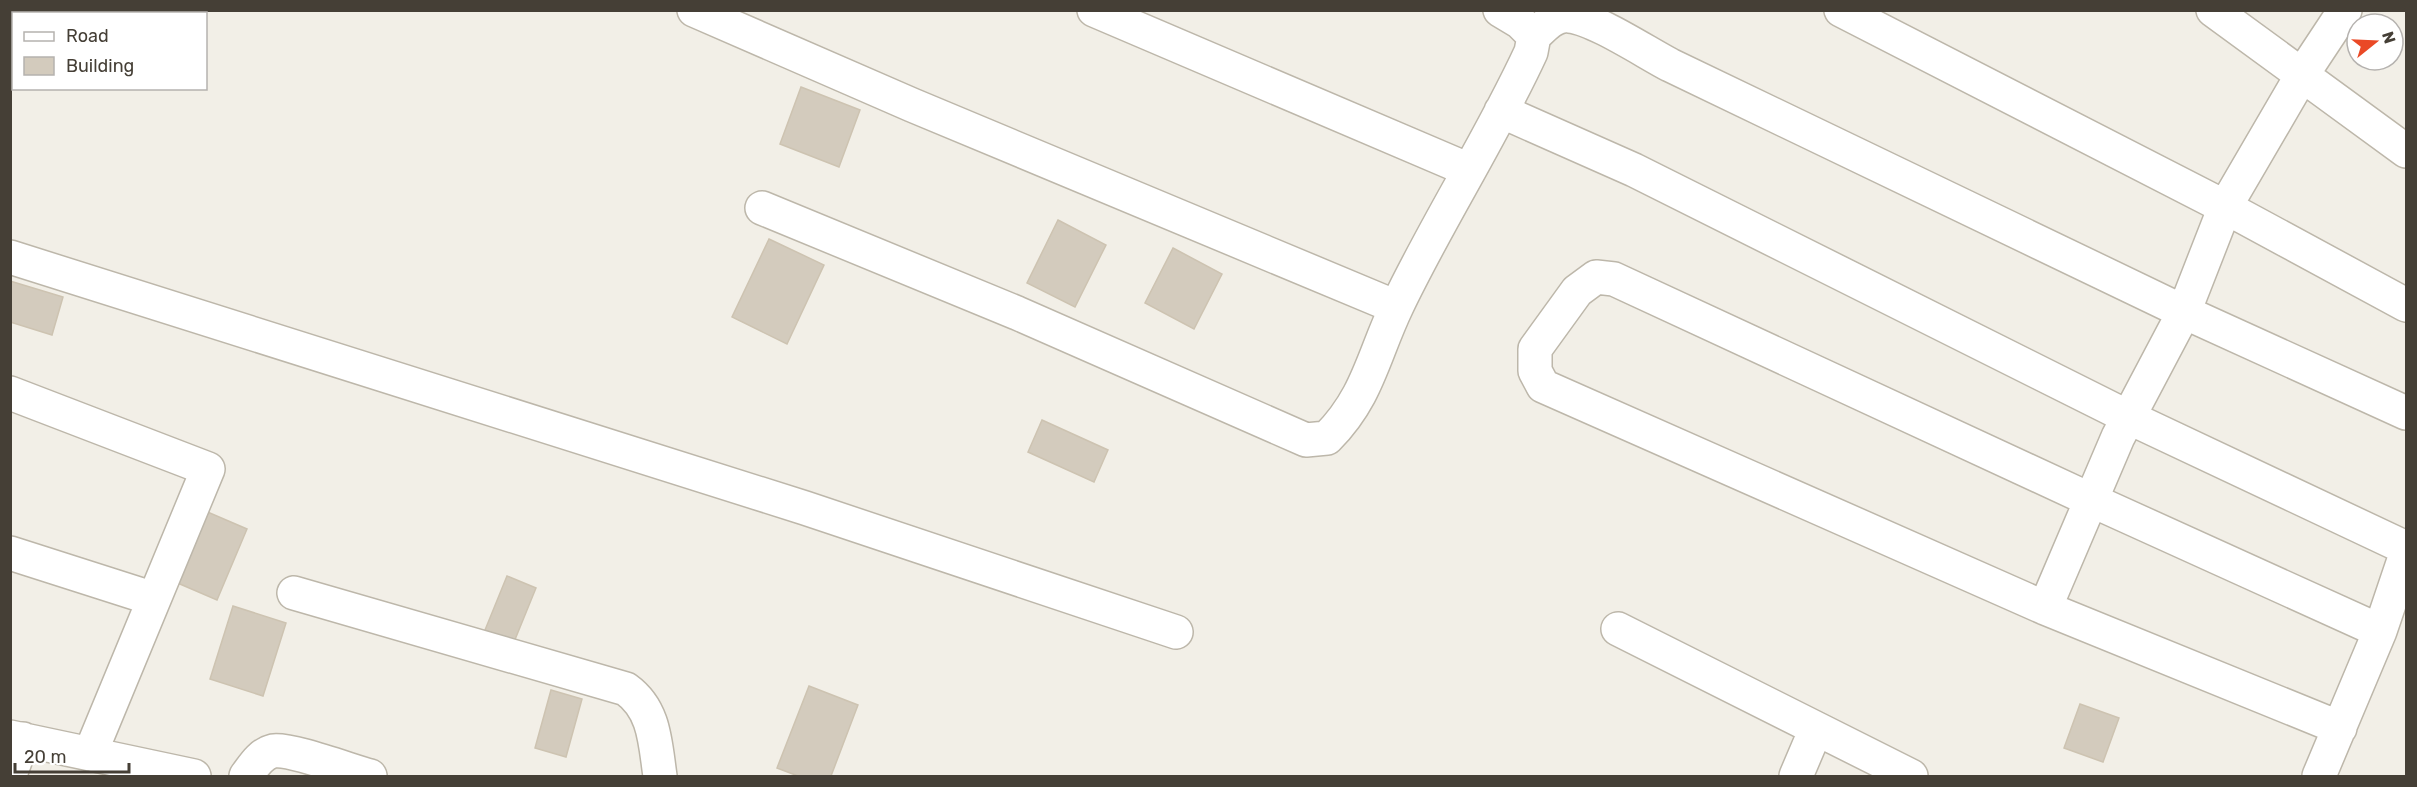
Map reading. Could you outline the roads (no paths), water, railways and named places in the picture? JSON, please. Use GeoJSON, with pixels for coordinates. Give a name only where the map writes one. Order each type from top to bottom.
{"type":"FeatureCollection","features":[{"type":"Feature","properties":{"kind":"street"},"geometry":{"type":"LineString","coordinates":[[694,10],[923,110],[1396,307]]}},
{"type":"Feature","properties":{"kind":"street"},"geometry":{"type":"LineString","coordinates":[[1094,10],[1468,170]]}},
{"type":"Feature","properties":{"kind":"street"},"geometry":{"type":"LineString","coordinates":[[1500,10],[1520,22],[1534,36]]}},
{"type":"Feature","properties":{"kind":"street"},"geometry":{"type":"LineString","coordinates":[[1841,10],[2225,207],[2406,305]]}},
{"type":"Feature","properties":{"kind":"street"},"geometry":{"type":"LineString","coordinates":[[2213,10],[2406,151]]}},
{"type":"Feature","properties":{"kind":"street"},"geometry":{"type":"LineString","coordinates":[[2045,609],[2128,417],[2184,312],[2225,207],[2302,75],[2346,10]]}},
{"type":"Feature","properties":{"kind":"street"},"geometry":{"type":"LineString","coordinates":[[762,208],[1017,313],[1306,440],[1327,438],[1346,419],[1362,393],[1396,307],[1501,111],[1531,52],[1534,36],[1551,20],[1568,16],[1590,23],[1670,65],[2184,312],[2406,413]]}},
{"type":"Feature","properties":{"kind":"street"},"geometry":{"type":"LineString","coordinates":[[1501,111],[1634,170],[2128,417],[2406,548]]}},
{"type":"Feature","properties":{"kind":"street"},"geometry":{"type":"LineString","coordinates":[[10,257],[806,508],[1176,632]]}},
{"type":"Feature","properties":{"kind":"street"},"geometry":{"type":"LineString","coordinates":[[2340,728],[2045,609],[1543,386],[1535,371],[1535,349],[1577,291],[1596,277],[1614,279],[2380,631]]}},
{"type":"Feature","properties":{"kind":"street"},"geometry":{"type":"LineString","coordinates":[[10,393],[208,469],[90,754]]}},
{"type":"Feature","properties":{"kind":"street"},"geometry":{"type":"LineString","coordinates":[[10,553],[154,599]]}},
{"type":"Feature","properties":{"kind":"street"},"geometry":{"type":"LineString","coordinates":[[2319,777],[2380,631],[2406,554]]}},
{"type":"Feature","properties":{"kind":"street"},"geometry":{"type":"LineString","coordinates":[[294,593],[626,689],[640,699],[650,716],[660,777]]}},
{"type":"Feature","properties":{"kind":"street"},"geometry":{"type":"LineString","coordinates":[[1618,629],[1911,777]]}},
{"type":"Feature","properties":{"kind":"street"},"geometry":{"type":"LineString","coordinates":[[1796,777],[1816,729]]}},
{"type":"Feature","properties":{"kind":"street"},"geometry":{"type":"LineString","coordinates":[[10,775],[17,738],[194,777]]}},
{"type":"Feature","properties":{"kind":"street"},"geometry":{"type":"LineString","coordinates":[[246,777],[258,760],[274,751],[293,754],[370,777]]}}]}
